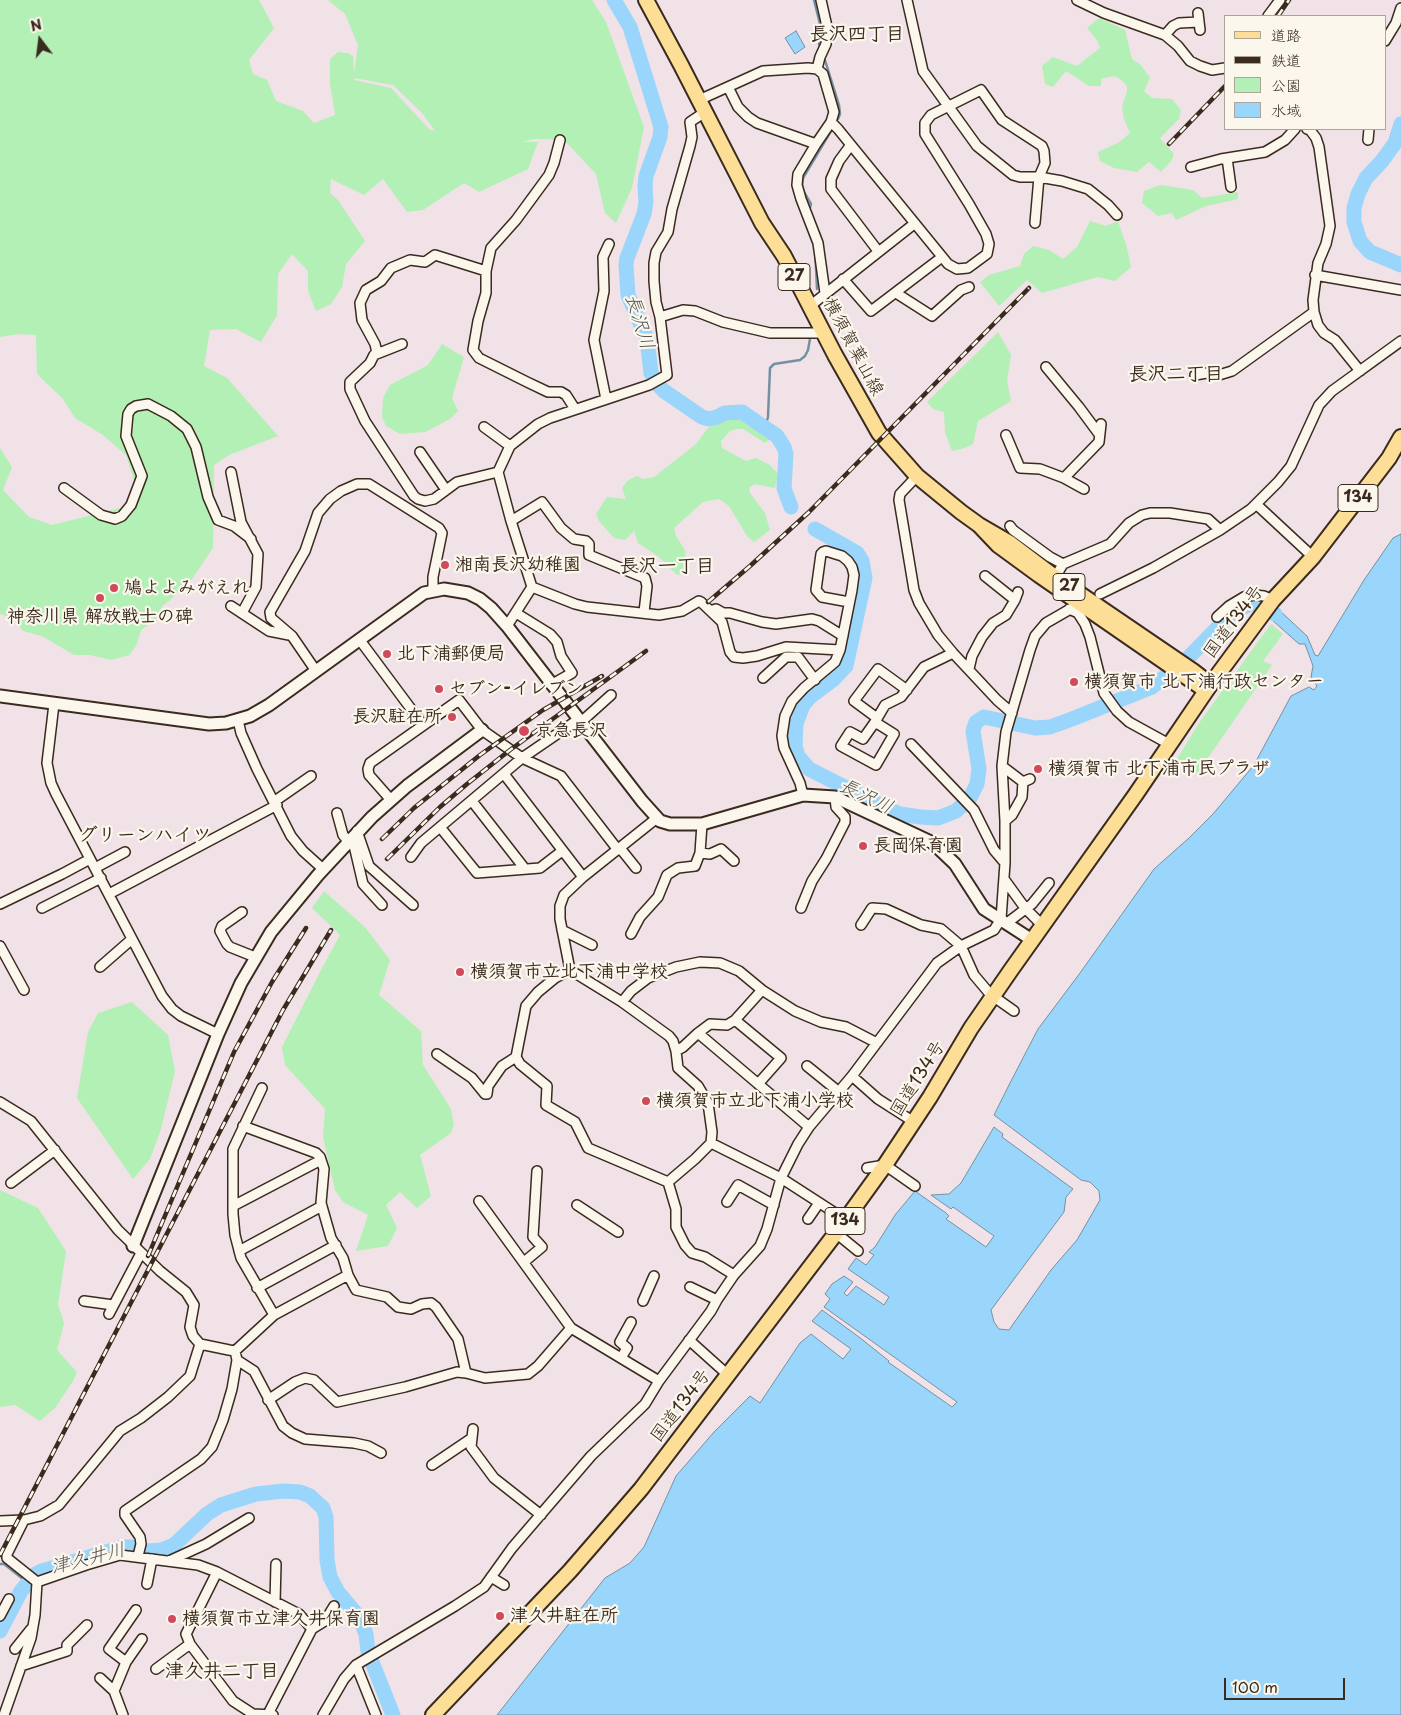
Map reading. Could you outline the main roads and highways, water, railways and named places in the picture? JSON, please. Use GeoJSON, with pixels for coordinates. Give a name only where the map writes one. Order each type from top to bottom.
{"type":"FeatureCollection","features":[{"type":"Feature","properties":{"kind":"main road","name":"横須賀葉山線"},"geometry":{"type":"LineString","coordinates":[[646,0],[762,223],[784,256],[879,433],[917,476],[979,525],[1010,543],[1053,580],[1191,675],[1206,681],[1208,688]]}},
{"type":"Feature","properties":{"kind":"main road","name":"国道134号"},"geometry":{"type":"LineString","coordinates":[[433,1715],[570,1571],[641,1489],[846,1220],[914,1122],[993,996],[1131,802],[1208,688],[1273,600],[1313,557],[1389,458],[1401,437]]}},
{"type":"Feature","properties":{"kind":"water"},"geometry":{"type":"Polygon","coordinates":[[[796,31],[805,47],[795,54],[785,38],[796,31]]]}},
{"type":"Feature","properties":{"kind":"water"},"geometry":{"type":"Polygon","coordinates":[[[1401,534],[1401,1715],[497,1715],[605,1578],[630,1563],[644,1547],[676,1476],[714,1432],[750,1396],[760,1403],[800,1343],[811,1334],[843,1359],[851,1349],[812,1321],[822,1310],[859,1337],[888,1362],[952,1407],[957,1402],[824,1307],[830,1299],[825,1294],[832,1284],[844,1276],[853,1282],[844,1293],[847,1296],[856,1286],[884,1305],[889,1297],[848,1269],[856,1258],[866,1265],[874,1255],[869,1252],[875,1247],[895,1215],[915,1191],[946,1213],[949,1216],[946,1219],[986,1247],[994,1236],[953,1207],[951,1209],[931,1195],[949,1194],[961,1183],[994,1127],[1003,1134],[1002,1137],[1073,1189],[1066,1197],[1064,1212],[991,1310],[994,1322],[999,1329],[1009,1330],[1051,1270],[1077,1240],[1100,1200],[1099,1191],[1090,1182],[1081,1180],[994,1115],[1038,1029],[1154,869],[1213,814],[1254,765],[1291,696],[1309,687],[1314,690],[1317,686],[1311,677],[1313,666],[1305,644],[1299,644],[1271,619],[1278,609],[1307,636],[1315,655],[1318,656],[1364,580],[1393,538],[1401,534]]]}},
{"type":"Feature","properties":{"kind":"waterway","name":"長沢川"},"geometry":{"type":"LineString","coordinates":[[614,0],[630,27],[661,127],[660,137],[646,176],[644,214],[626,265],[628,295],[647,339],[651,373],[664,391],[702,417],[709,419],[725,413],[742,412],[777,436],[786,454],[784,488],[791,507]]}},
{"type":"Feature","properties":{"kind":"waterway"},"geometry":{"type":"LineString","coordinates":[[814,0],[822,32],[819,44],[821,49]]}},
{"type":"Feature","properties":{"kind":"waterway"},"geometry":{"type":"LineString","coordinates":[[824,57],[839,105],[840,114],[838,119]]}},
{"type":"Feature","properties":{"kind":"waterway"},"geometry":{"type":"LineString","coordinates":[[1401,124],[1395,143],[1366,178],[1354,208],[1354,222],[1360,241],[1370,252],[1401,265]]}},
{"type":"Feature","properties":{"kind":"waterway"},"geometry":{"type":"LineString","coordinates":[[809,211],[811,204],[804,192],[803,178],[831,131]]}},
{"type":"Feature","properties":{"kind":"waterway"},"geometry":{"type":"LineString","coordinates":[[806,222],[815,246],[817,289]]}},
{"type":"Feature","properties":{"kind":"waterway"},"geometry":{"type":"LineString","coordinates":[[765,427],[768,417],[770,368],[774,364],[800,360],[808,350],[810,339]]}},
{"type":"Feature","properties":{"kind":"waterway","name":"長沢川"},"geometry":{"type":"LineString","coordinates":[[815,529],[857,553],[862,561],[865,578],[846,666],[834,679],[810,697],[803,705],[796,724],[795,746],[798,756],[809,769],[900,814],[938,818],[956,811],[970,798],[977,784],[979,769],[973,731],[976,722],[984,717],[1035,728],[1050,727],[1152,687],[1188,658],[1233,612],[1253,603],[1265,607],[1275,614]]}},
{"type":"Feature","properties":{"kind":"waterway","name":"津久井川"},"geometry":{"type":"LineString","coordinates":[[0,1631],[21,1591],[36,1574],[42,1571],[123,1547],[147,1551],[162,1550],[174,1545],[207,1514],[221,1505],[256,1494],[284,1491],[300,1492],[310,1496],[323,1508],[326,1517],[327,1560],[330,1577],[338,1592],[359,1617],[366,1634],[368,1652],[393,1715]]}},
{"type":"Feature","properties":{"kind":"waterway"},"geometry":{"type":"LineString","coordinates":[[0,1564],[4,1564],[28,1583]]}},
{"type":"Feature","properties":{"kind":"railway"},"geometry":{"type":"LineString","coordinates":[[1279,15],[1289,0]]}},
{"type":"Feature","properties":{"kind":"railway"},"geometry":{"type":"LineString","coordinates":[[1169,144],[1224,87]]}},
{"type":"Feature","properties":{"kind":"railway"},"geometry":{"type":"LineString","coordinates":[[708,602],[809,512],[1029,288]]}},
{"type":"Feature","properties":{"kind":"railway"},"geometry":{"type":"LineString","coordinates":[[387,859],[440,807],[467,784],[510,750],[646,651]]}},
{"type":"Feature","properties":{"kind":"railway"},"geometry":{"type":"LineString","coordinates":[[382,839],[414,808],[480,755],[543,710],[602,676]]}},
{"type":"Feature","properties":{"kind":"railway"},"geometry":{"type":"LineString","coordinates":[[148,1256],[234,1052],[272,982],[306,928]]}},
{"type":"Feature","properties":{"kind":"railway"},"geometry":{"type":"LineString","coordinates":[[0,1555],[283,1010],[331,930]]}},
{"type":"Feature","properties":{"kind":"place","name":"湘南長沢幼稚園"},"geometry":{"type":"Point","coordinates":[445,565]}},
{"type":"Feature","properties":{"kind":"place","name":"鳩よよみがえれ"},"geometry":{"type":"Point","coordinates":[114,588]}},
{"type":"Feature","properties":{"kind":"place","name":"神奈川県 解放戦士の碑"},"geometry":{"type":"Point","coordinates":[100,598]}},
{"type":"Feature","properties":{"kind":"place","name":"北下浦郵便局"},"geometry":{"type":"Point","coordinates":[387,654]}},
{"type":"Feature","properties":{"kind":"place","name":"横須賀市 北下浦行政センター"},"geometry":{"type":"Point","coordinates":[1074,682]}},
{"type":"Feature","properties":{"kind":"place","name":"セブン-イレブン"},"geometry":{"type":"Point","coordinates":[439,689]}},
{"type":"Feature","properties":{"kind":"place","name":"長沢駐在所"},"geometry":{"type":"Point","coordinates":[452,717]}},
{"type":"Feature","properties":{"kind":"place","name":"京急長沢"},"geometry":{"type":"Point","coordinates":[524,731]}},
{"type":"Feature","properties":{"kind":"place","name":"横須賀市 北下浦市民プラザ"},"geometry":{"type":"Point","coordinates":[1038,769]}},
{"type":"Feature","properties":{"kind":"place","name":"長岡保育園"},"geometry":{"type":"Point","coordinates":[863,846]}},
{"type":"Feature","properties":{"kind":"place","name":"横須賀市立北下浦中学校"},"geometry":{"type":"Point","coordinates":[460,972]}},
{"type":"Feature","properties":{"kind":"place","name":"横須賀市立北下浦小学校"},"geometry":{"type":"Point","coordinates":[646,1101]}},
{"type":"Feature","properties":{"kind":"place","name":"津久井駐在所"},"geometry":{"type":"Point","coordinates":[500,1616]}},
{"type":"Feature","properties":{"kind":"place","name":"横須賀市立津久井保育園"},"geometry":{"type":"Point","coordinates":[172,1619]}},
{"type":"Feature","properties":{"kind":"district","name":"長沢四丁目"},"geometry":{"type":"Point","coordinates":[857,35]}},
{"type":"Feature","properties":{"kind":"district","name":"長沢二丁目"},"geometry":{"type":"Point","coordinates":[1176,375]}},
{"type":"Feature","properties":{"kind":"district","name":"長沢一丁目"},"geometry":{"type":"Point","coordinates":[667,567]}},
{"type":"Feature","properties":{"kind":"district","name":"グリーンハイツ"},"geometry":{"type":"Point","coordinates":[145,836]}},
{"type":"Feature","properties":{"kind":"district","name":"津久井二丁目"},"geometry":{"type":"Point","coordinates":[222,1672]}}]}
